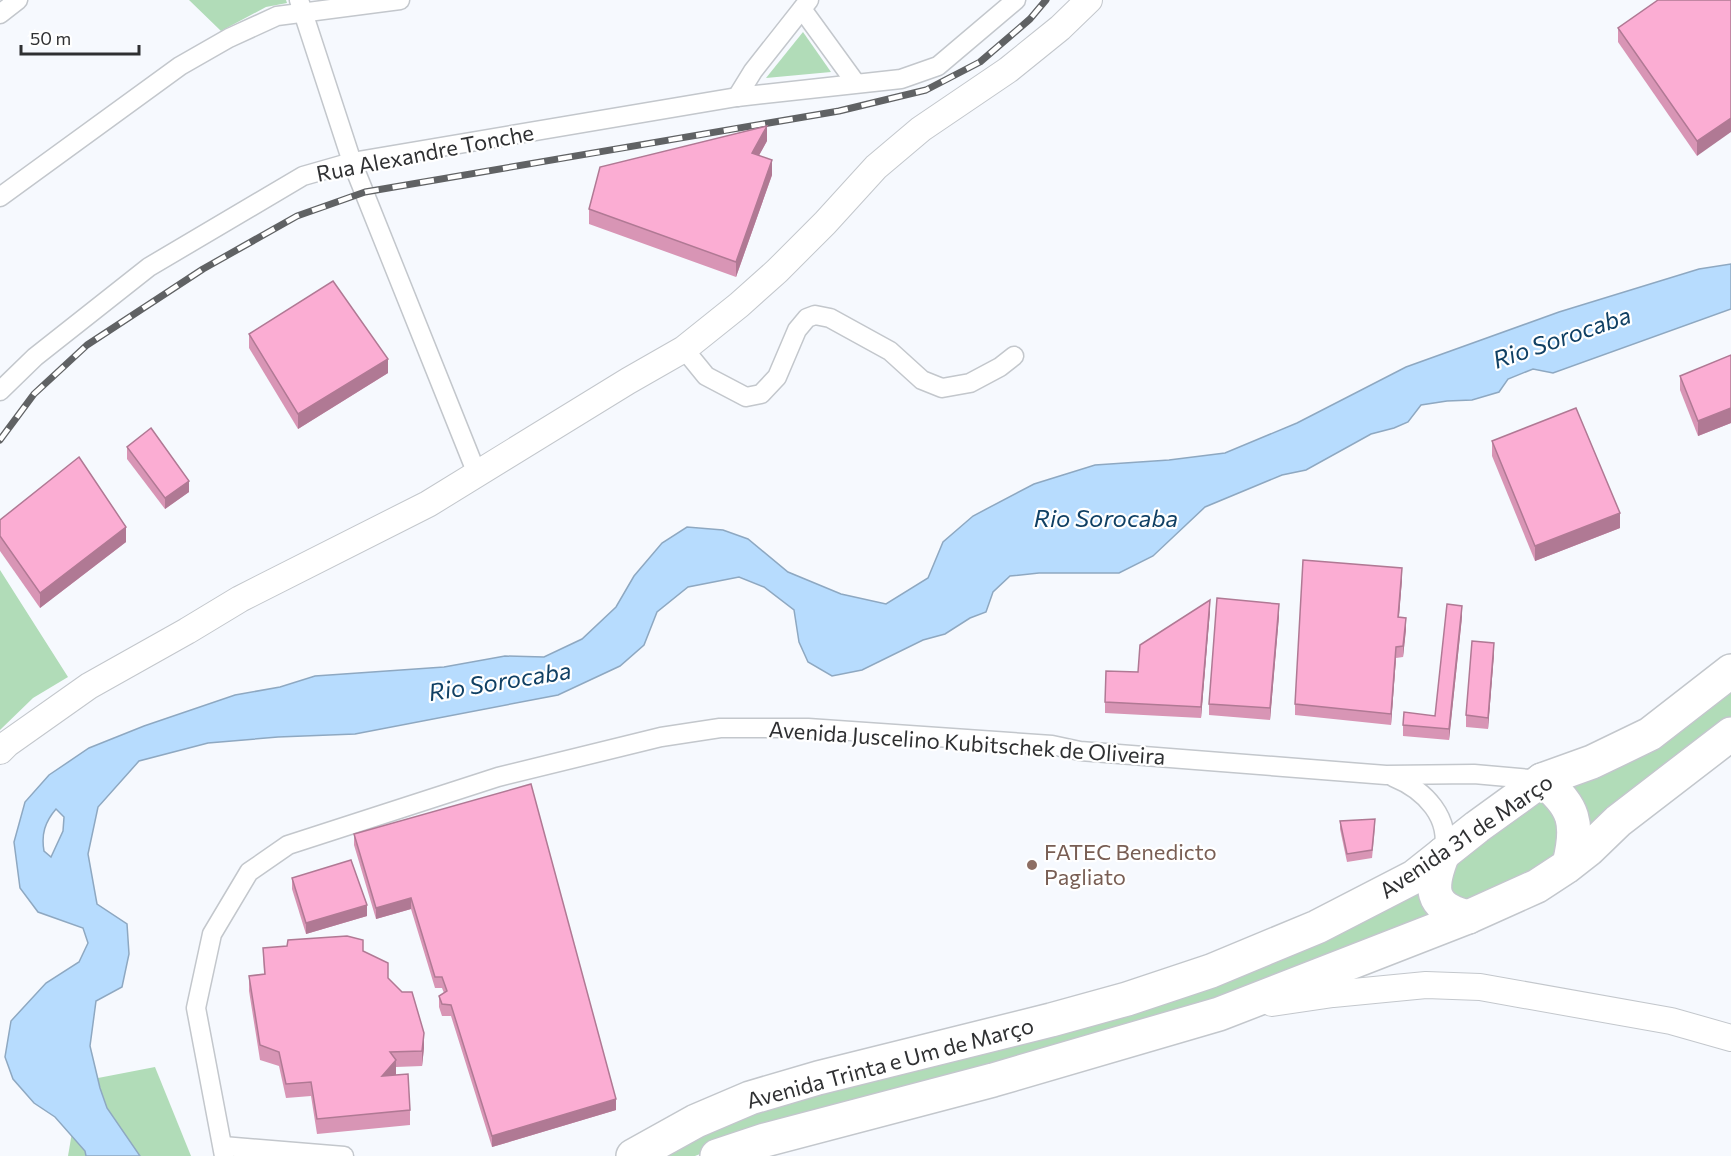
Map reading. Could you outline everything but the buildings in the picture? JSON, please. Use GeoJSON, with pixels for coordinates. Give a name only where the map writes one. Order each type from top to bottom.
{"type":"FeatureCollection","features":[{"type":"Feature","properties":{"kind":"highway","name":"Avenida 31 de Março"},"geometry":{"type":"LineString","coordinates":[[1050,1020],[1127,999],[1211,971],[1317,927],[1414,877],[1542,780],[1592,762],[1650,734],[1731,671]]}},
{"type":"Feature","properties":{"kind":"highway"},"geometry":{"type":"LineString","coordinates":[[726,1156],[870,1129],[1086,1076],[1131,1059],[1177,1026],[1230,1009],[1468,917],[1537,886],[1589,849],[1618,821],[1731,734]]}},
{"type":"Feature","properties":{"kind":"highway"},"geometry":{"type":"LineString","coordinates":[[1542,780],[1556,791],[1569,808],[1573,830],[1573,850],[1569,864]]}},
{"type":"Feature","properties":{"kind":"highway"},"geometry":{"type":"LineString","coordinates":[[1443,854],[1434,880],[1437,897],[1448,910],[1468,917]]}},
{"type":"Feature","properties":{"kind":"highway","name":"Avenida Trinta e Um de Março"},"geometry":{"type":"LineString","coordinates":[[633,1156],[696,1121],[750,1098],[818,1078],[1050,1020]]}},
{"type":"Feature","properties":{"kind":"highway","name":"Avenida Trinta e Um de Março"},"geometry":{"type":"LineString","coordinates":[[717,1156],[765,1140],[993,1080],[1177,1026]]}},
{"type":"Feature","properties":{"kind":"main road"},"geometry":{"type":"LineString","coordinates":[[0,751],[89,686],[187,631],[240,598],[428,504],[684,349],[777,271],[876,167],[921,129],[1017,63],[1060,28],[1089,0]]}},
{"type":"Feature","properties":{"kind":"main road"},"geometry":{"type":"LineString","coordinates":[[1230,1009],[1333,994],[1426,985],[1480,987],[1671,1021],[1731,1038]]}},
{"type":"Feature","properties":{"kind":"street"},"geometry":{"type":"LineString","coordinates":[[0,14],[18,0]]}},
{"type":"Feature","properties":{"kind":"street"},"geometry":{"type":"LineString","coordinates":[[0,197],[180,66],[229,38],[301,6],[400,0]]}},
{"type":"Feature","properties":{"kind":"street","name":"Rua Alexandre Tonche"},"geometry":{"type":"LineString","coordinates":[[0,391],[35,357],[149,267],[303,176],[351,162],[737,97],[855,82],[901,79],[938,66],[1016,0]]}},
{"type":"Feature","properties":{"kind":"street"},"geometry":{"type":"LineString","coordinates":[[737,97],[753,71],[805,4],[855,82]]}},
{"type":"Feature","properties":{"kind":"street"},"geometry":{"type":"LineString","coordinates":[[301,6],[351,162],[477,474]]}},
{"type":"Feature","properties":{"kind":"street"},"geometry":{"type":"LineString","coordinates":[[684,349],[706,376],[746,397],[761,394],[777,377],[797,330],[807,318],[815,315],[830,318],[890,351],[922,380],[942,388],[970,383],[1000,367],[1014,356]]}},
{"type":"Feature","properties":{"kind":"street","name":"Avenida Juscelino Kubitschek de Oliveira"},"geometry":{"type":"LineString","coordinates":[[224,1151],[196,1008],[212,934],[249,872],[288,845],[476,784],[660,737],[720,728],[820,728],[1052,745],[1080,751],[1386,775],[1474,774],[1542,780]]}},
{"type":"Feature","properties":{"kind":"street","name":"Avenida Juscelino Kubitschek de Oliveira"},"geometry":{"type":"LineString","coordinates":[[1386,775],[1416,788],[1431,802],[1439,816],[1446,841],[1443,854]]}},
{"type":"Feature","properties":{"kind":"street"},"geometry":{"type":"LineString","coordinates":[[224,1151],[344,1156]]}},
{"type":"Feature","properties":{"kind":"green space"},"geometry":{"type":"Polygon","coordinates":[[[189,0],[286,0],[287,3],[266,7],[221,31],[189,0]]]}},
{"type":"Feature","properties":{"kind":"green space"},"geometry":{"type":"Polygon","coordinates":[[[803,32],[831,72],[766,78],[803,32]]]}},
{"type":"Feature","properties":{"kind":"green space"},"geometry":{"type":"Polygon","coordinates":[[[0,570],[68,677],[33,698],[0,730],[0,570]]]}},
{"type":"Feature","properties":{"kind":"green space"},"geometry":{"type":"Polygon","coordinates":[[[1731,688],[1731,721],[1585,837],[1559,785],[1731,688]]]}},
{"type":"Feature","properties":{"kind":"green space"},"geometry":{"type":"Polygon","coordinates":[[[1542,801],[1563,822],[1555,856],[1519,879],[1459,905],[1443,877],[1448,869],[1532,802],[1542,801]]]}},
{"type":"Feature","properties":{"kind":"green space"},"geometry":{"type":"Polygon","coordinates":[[[1424,879],[1436,912],[1237,998],[695,1156],[647,1156],[699,1128],[1050,1031],[1424,879]]]}},
{"type":"Feature","properties":{"kind":"green space"},"geometry":{"type":"Polygon","coordinates":[[[155,1067],[191,1156],[68,1156],[77,1103],[98,1078],[155,1067]]]}},
{"type":"Feature","properties":{"kind":"water","name":"Rio Sorocaba"},"geometry":{"type":"Polygon","coordinates":[[[1731,264],[1731,309],[1553,373],[1533,369],[1508,379],[1499,392],[1472,400],[1421,405],[1408,422],[1371,434],[1306,470],[1282,475],[1205,507],[1153,556],[1119,573],[1039,573],[1010,576],[993,592],[986,612],[970,618],[945,634],[923,640],[862,670],[832,676],[808,662],[799,642],[794,610],[764,587],[739,577],[688,587],[657,612],[644,645],[620,666],[558,695],[355,734],[208,743],[139,761],[98,807],[88,854],[97,904],[127,924],[129,954],[122,987],[96,1001],[90,1046],[107,1108],[140,1156],[86,1156],[85,1151],[55,1117],[34,1103],[13,1079],[5,1057],[11,1021],[46,983],[79,962],[88,943],[83,928],[38,912],[20,888],[14,842],[25,802],[49,775],[89,748],[144,726],[235,695],[280,687],[315,676],[444,667],[505,656],[544,657],[582,639],[616,607],[634,576],[662,543],[687,527],[723,530],[748,539],[788,572],[841,594],[886,604],[928,578],[943,542],[973,516],[1034,484],[1095,465],[1169,460],[1225,453],[1297,423],[1406,367],[1559,312],[1699,269],[1731,264]],[[56,809],[45,828],[44,851],[51,857],[63,831],[64,817],[56,809]]]}},
{"type":"Feature","properties":{"kind":"railway"},"geometry":{"type":"LineString","coordinates":[[0,440],[34,394],[87,345],[203,269],[297,216],[365,192],[839,111],[926,90],[980,62],[1030,19],[1046,0]]}},
{"type":"Feature","properties":{"kind":"place","name":"FATEC Benedicto Pagliato"},"geometry":{"type":"Point","coordinates":[1032,865]}}]}
